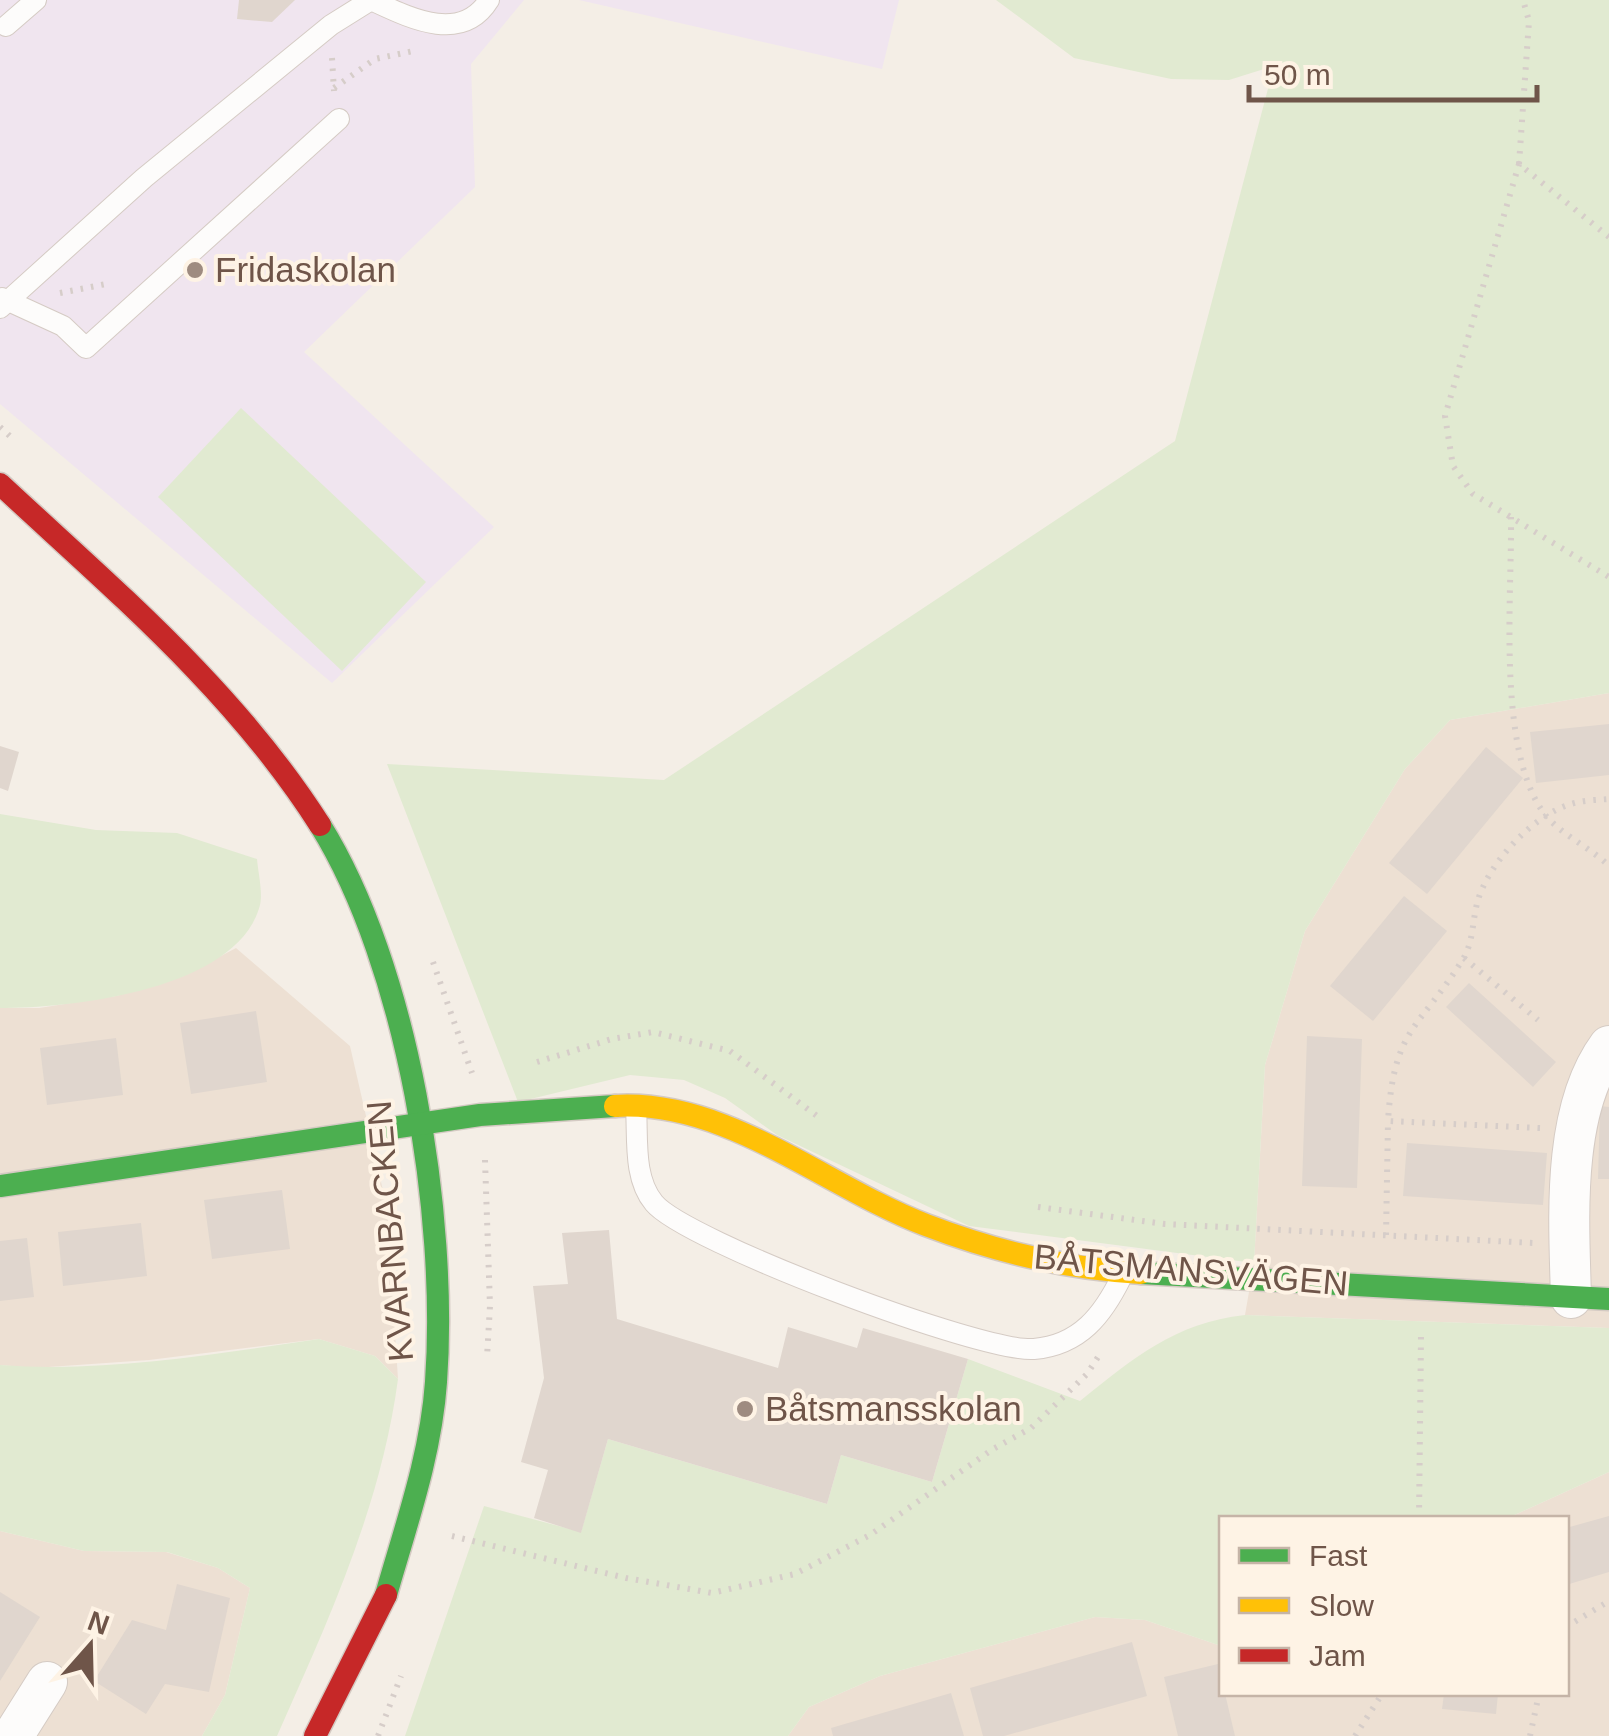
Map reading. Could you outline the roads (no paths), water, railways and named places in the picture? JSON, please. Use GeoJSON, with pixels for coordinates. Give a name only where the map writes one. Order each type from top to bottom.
{"type":"FeatureCollection","features":[{"type":"Feature","properties":{"kind":"street","name":"KVARNBACKEN"},"geometry":{"type":"LineString","coordinates":[[0,484],[217,687],[286,772],[327,837],[366,924],[398,1010],[422,1124],[438,1313],[436,1383],[426,1454],[385,1597],[315,1736]]}},
{"type":"Feature","properties":{"kind":"street","name":"BÅTSMANSVÄGEN"},"geometry":{"type":"LineString","coordinates":[[0,1186],[422,1124],[573,1107],[636,1106],[674,1111],[733,1131],[924,1225],[1054,1263],[1124,1272],[1590,1298],[1570,1245],[1576,1130],[1587,1085],[1609,1046]]}},
{"type":"Feature","properties":{"kind":"street"},"geometry":{"type":"LineString","coordinates":[[13,1736],[47,1682]]}},
{"type":"Feature","properties":{"kind":"lane"},"geometry":{"type":"LineString","coordinates":[[6,26],[36,0]]}},
{"type":"Feature","properties":{"kind":"lane"},"geometry":{"type":"LineString","coordinates":[[337,110],[86,348],[63,326],[3,302],[144,178],[330,25],[371,0],[426,26],[472,18],[489,0]]}},
{"type":"Feature","properties":{"kind":"lane"},"geometry":{"type":"LineString","coordinates":[[636,1106],[640,1180],[654,1204],[708,1240],[967,1336],[1032,1349],[1080,1336],[1108,1304],[1124,1272]]}},
{"type":"Feature","properties":{"kind":"place","name":"Fridaskolan"},"geometry":{"type":"Point","coordinates":[195,270]}},
{"type":"Feature","properties":{"kind":"place","name":"Båtsmansskolan"},"geometry":{"type":"Point","coordinates":[745,1409]}}]}
